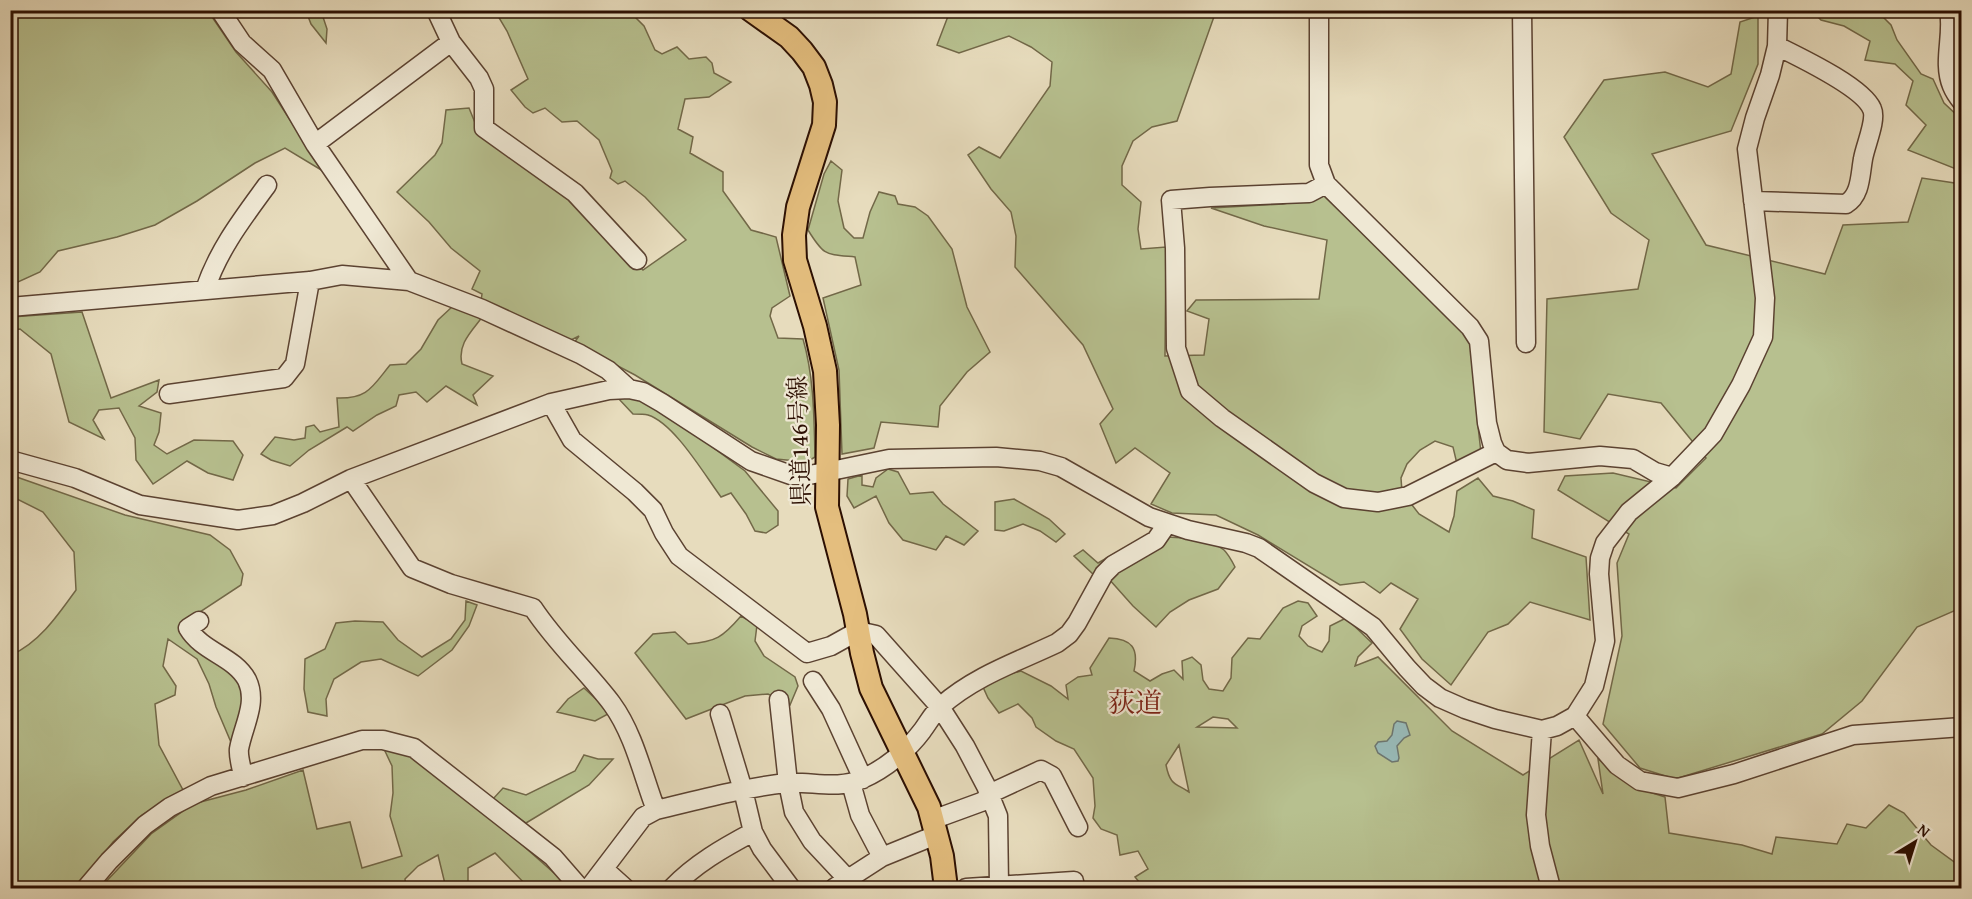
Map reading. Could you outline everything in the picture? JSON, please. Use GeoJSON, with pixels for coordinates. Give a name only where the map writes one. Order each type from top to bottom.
{"type":"FeatureCollection","features":[{"type":"Feature","properties":{"kind":"main road","name":"県道146号線"},"geometry":{"type":"LineString","coordinates":[[751,10],[789,37],[802,51],[814,67],[825,102],[821,138],[803,187],[794,235],[795,260],[825,371],[828,425],[827,507],[871,688],[920,787],[942,856],[946,888]]}},
{"type":"Feature","properties":{"kind":"street"},"geometry":{"type":"LineString","coordinates":[[220,10],[242,43],[272,70],[315,144],[409,281]]}},
{"type":"Feature","properties":{"kind":"street"},"geometry":{"type":"LineString","coordinates":[[436,10],[451,42],[484,89],[484,128],[575,193],[637,260]]}},
{"type":"Feature","properties":{"kind":"street"},"geometry":{"type":"LineString","coordinates":[[1319,10],[1319,165],[1326,184],[1441,296],[1475,334],[1481,356],[1487,423],[1496,452],[1507,460],[1528,463],[1600,456],[1633,459],[1655,472],[1672,477]]}},
{"type":"Feature","properties":{"kind":"street"},"geometry":{"type":"LineString","coordinates":[[1522,10],[1526,343]]}},
{"type":"Feature","properties":{"kind":"street"},"geometry":{"type":"LineString","coordinates":[[10,460],[75,478],[140,505],[238,520],[273,514],[303,503],[351,479],[551,403],[609,390],[628,389],[643,392],[662,403],[751,461],[791,475],[826,472],[889,459],[996,457],[1040,461],[1061,466],[1132,509],[1167,524],[1259,548],[1373,627],[1407,668],[1424,686],[1440,698],[1496,719],[1542,730],[1557,726],[1575,716],[1594,686],[1605,641],[1599,574],[1600,558],[1605,543],[1629,512],[1672,477],[1713,434],[1741,385],[1763,337],[1765,298],[1747,149],[1777,46],[1778,10]]}},
{"type":"Feature","properties":{"kind":"street"},"geometry":{"type":"LineString","coordinates":[[1949,10],[1951,18],[1947,60],[1951,85],[1962,102]]}},
{"type":"Feature","properties":{"kind":"street"},"geometry":{"type":"LineString","coordinates":[[315,144],[451,42]]}},
{"type":"Feature","properties":{"kind":"street"},"geometry":{"type":"LineString","coordinates":[[1753,201],[1846,204],[1852,200],[1856,194],[1873,118],[1872,109],[1854,90],[1817,66],[1777,46]]}},
{"type":"Feature","properties":{"kind":"street"},"geometry":{"type":"LineString","coordinates":[[1326,184],[1310,193],[1171,200],[1175,248],[1176,348],[1190,391],[1222,418],[1314,483],[1344,498],[1378,502],[1408,496],[1496,452]]}},
{"type":"Feature","properties":{"kind":"street"},"geometry":{"type":"LineString","coordinates":[[205,290],[224,246],[267,185]]}},
{"type":"Feature","properties":{"kind":"street"},"geometry":{"type":"LineString","coordinates":[[10,307],[310,281],[342,275],[409,281],[482,309],[580,354],[608,370],[628,389]]}},
{"type":"Feature","properties":{"kind":"street"},"geometry":{"type":"LineString","coordinates":[[169,394],[284,378],[295,364],[310,281]]}},
{"type":"Feature","properties":{"kind":"street"},"geometry":{"type":"LineString","coordinates":[[551,403],[572,440],[635,492],[653,510],[679,556],[807,653],[831,646],[858,631],[876,635],[940,707],[965,746],[989,794],[998,816],[999,886]]}},
{"type":"Feature","properties":{"kind":"street"},"geometry":{"type":"LineString","coordinates":[[351,479],[412,568],[451,584],[533,608],[549,632],[613,706],[632,741],[656,810]]}},
{"type":"Feature","properties":{"kind":"street"},"geometry":{"type":"LineString","coordinates":[[590,888],[643,817],[656,810],[743,790],[788,783],[828,784],[857,781],[903,754],[940,707],[973,683],[1057,643],[1069,634],[1104,574],[1113,565],[1156,540],[1167,524]]}},
{"type":"Feature","properties":{"kind":"street"},"geometry":{"type":"LineString","coordinates":[[199,621],[188,628],[194,638],[235,666],[247,681],[252,703],[238,751],[243,777]]}},
{"type":"Feature","properties":{"kind":"street"},"geometry":{"type":"LineString","coordinates":[[813,681],[831,709],[857,781],[860,815],[882,857]]}},
{"type":"Feature","properties":{"kind":"street"},"geometry":{"type":"LineString","coordinates":[[779,700],[788,783],[794,812],[812,841],[846,885],[882,857],[984,801],[989,794],[1041,770],[1052,776],[1078,827]]}},
{"type":"Feature","properties":{"kind":"street"},"geometry":{"type":"LineString","coordinates":[[720,714],[753,832],[762,849],[790,888]]}},
{"type":"Feature","properties":{"kind":"street"},"geometry":{"type":"LineString","coordinates":[[1575,716],[1617,765],[1640,781],[1678,788],[1734,774],[1853,735],[1962,727]]}},
{"type":"Feature","properties":{"kind":"street"},"geometry":{"type":"LineString","coordinates":[[1542,730],[1536,815],[1540,846],[1551,888]]}},
{"type":"Feature","properties":{"kind":"street"},"geometry":{"type":"LineString","coordinates":[[86,888],[145,825],[170,807],[211,786],[362,740],[383,740],[414,748],[553,857],[580,888]]}},
{"type":"Feature","properties":{"kind":"street"},"geometry":{"type":"LineString","coordinates":[[672,888],[687,873],[711,856],[753,832]]}},
{"type":"Feature","properties":{"kind":"street"},"geometry":{"type":"LineString","coordinates":[[604,870],[625,888]]}},
{"type":"Feature","properties":{"kind":"street"},"geometry":{"type":"LineString","coordinates":[[966,888],[1074,880]]}},
{"type":"Feature","properties":{"kind":"green space"},"geometry":{"type":"Polygon","coordinates":[[[10,11],[208,11],[236,52],[272,92],[323,171],[285,148],[255,163],[155,225],[58,251],[40,272],[18,282],[11,279],[10,11]]]}},
{"type":"Feature","properties":{"kind":"green space"},"geometry":{"type":"Polygon","coordinates":[[[306,11],[321,11],[327,29],[326,43],[311,24],[306,11]]]}},
{"type":"Feature","properties":{"kind":"green space"},"geometry":{"type":"Polygon","coordinates":[[[495,11],[629,11],[644,26],[655,50],[662,54],[677,47],[689,59],[706,57],[712,63],[714,73],[731,82],[709,97],[685,99],[678,129],[693,137],[690,153],[723,172],[723,191],[751,230],[776,237],[790,296],[772,308],[770,316],[778,338],[803,339],[811,382],[815,457],[807,462],[776,459],[752,447],[635,375],[574,343],[579,336],[569,341],[481,301],[482,294],[472,289],[480,271],[451,248],[429,222],[397,192],[435,155],[442,143],[446,110],[469,108],[478,130],[577,203],[643,270],[686,240],[645,197],[625,181],[618,184],[610,178],[612,171],[599,140],[577,121],[562,122],[545,108],[533,113],[525,107],[511,90],[528,79],[507,31],[495,11]]]}},
{"type":"Feature","properties":{"kind":"green space"},"geometry":{"type":"Polygon","coordinates":[[[950,11],[1216,11],[1177,121],[1152,127],[1133,141],[1122,166],[1122,185],[1141,202],[1138,229],[1141,249],[1166,247],[1165,356],[1204,355],[1209,319],[1187,311],[1196,300],[1319,299],[1327,240],[1264,226],[1211,208],[1283,204],[1324,196],[1462,328],[1472,343],[1481,453],[1457,464],[1453,447],[1435,441],[1420,450],[1407,464],[1401,478],[1402,492],[1419,514],[1449,532],[1454,516],[1457,491],[1478,478],[1493,496],[1534,510],[1532,538],[1586,557],[1590,620],[1530,602],[1508,624],[1488,632],[1451,685],[1422,659],[1400,629],[1418,599],[1391,583],[1380,593],[1364,582],[1340,585],[1258,535],[1216,515],[1172,513],[1151,504],[1170,473],[1135,448],[1116,463],[1100,424],[1113,409],[1083,345],[1015,267],[1016,236],[1011,212],[991,189],[968,155],[979,147],[1000,158],[1050,86],[1052,62],[1031,47],[1009,36],[959,53],[937,45],[950,11]]]}},
{"type":"Feature","properties":{"kind":"green space"},"geometry":{"type":"Polygon","coordinates":[[[1812,11],[1877,11],[1891,25],[1897,40],[1921,74],[1933,79],[1944,103],[1961,119],[1961,171],[1908,150],[1926,125],[1906,105],[1913,81],[1895,64],[1865,60],[1870,41],[1844,26],[1821,20],[1812,11]]]}},
{"type":"Feature","properties":{"kind":"green space"},"geometry":{"type":"Polygon","coordinates":[[[1758,16],[1758,64],[1731,131],[1652,154],[1706,245],[1825,274],[1843,225],[1908,222],[1922,178],[1961,184],[1961,603],[1954,611],[1917,627],[1862,701],[1822,734],[1675,779],[1640,768],[1603,724],[1622,636],[1617,563],[1629,534],[1558,490],[1565,476],[1613,473],[1676,488],[1706,458],[1661,403],[1608,394],[1580,439],[1544,432],[1547,299],[1638,289],[1649,240],[1611,213],[1564,137],[1604,80],[1665,72],[1708,87],[1731,74],[1740,22],[1758,16]]]}},
{"type":"Feature","properties":{"kind":"green space"},"geometry":{"type":"Polygon","coordinates":[[[831,161],[842,170],[838,201],[844,228],[854,238],[863,238],[870,212],[879,192],[895,196],[898,204],[915,207],[928,216],[952,249],[967,307],[990,352],[967,372],[940,406],[938,427],[881,422],[874,448],[842,454],[839,370],[823,298],[861,285],[855,257],[826,252],[808,230],[824,174],[831,161]]]}},
{"type":"Feature","properties":{"kind":"green space"},"geometry":{"type":"Polygon","coordinates":[[[454,305],[483,316],[466,338],[461,357],[462,364],[493,376],[473,395],[477,405],[446,386],[427,402],[416,392],[399,395],[396,406],[353,431],[347,427],[309,450],[290,466],[261,454],[275,437],[294,440],[305,438],[306,427],[314,425],[320,432],[339,427],[337,398],[363,394],[390,365],[406,364],[421,349],[438,320],[454,305]]]}},
{"type":"Feature","properties":{"kind":"green space"},"geometry":{"type":"Polygon","coordinates":[[[82,312],[111,398],[159,380],[157,392],[139,406],[161,413],[159,432],[154,445],[167,454],[194,440],[233,441],[243,455],[233,480],[208,473],[187,461],[153,484],[136,460],[135,438],[119,408],[99,410],[93,420],[104,439],[69,422],[51,354],[20,329],[11,330],[11,317],[82,312]]]}},
{"type":"Feature","properties":{"kind":"green space"},"geometry":{"type":"Polygon","coordinates":[[[617,397],[640,399],[745,471],[778,511],[778,525],[766,533],[755,531],[731,493],[721,497],[688,450],[668,428],[648,415],[633,414],[617,397]]]}},
{"type":"Feature","properties":{"kind":"green space"},"geometry":{"type":"Polygon","coordinates":[[[888,469],[898,472],[910,494],[933,492],[943,504],[978,531],[964,545],[946,536],[936,550],[903,540],[889,523],[876,496],[854,508],[847,496],[848,479],[862,475],[862,485],[873,487],[876,478],[888,469]]]}},
{"type":"Feature","properties":{"kind":"green space"},"geometry":{"type":"Polygon","coordinates":[[[11,475],[125,515],[210,535],[230,550],[243,574],[241,585],[180,625],[235,674],[244,696],[233,747],[197,659],[168,639],[163,666],[176,686],[175,695],[155,704],[159,745],[183,790],[142,815],[113,842],[77,888],[11,888],[11,655],[39,636],[76,590],[74,552],[43,512],[11,496],[11,475]]]}},
{"type":"Feature","properties":{"kind":"green space"},"geometry":{"type":"Polygon","coordinates":[[[1014,499],[1049,519],[1065,534],[1056,542],[1040,531],[1023,524],[1004,531],[995,530],[995,502],[1014,499]]]}},
{"type":"Feature","properties":{"kind":"green space"},"geometry":{"type":"Polygon","coordinates":[[[1166,537],[1196,539],[1218,546],[1224,550],[1235,567],[1218,589],[1189,600],[1170,612],[1156,627],[1108,578],[1094,575],[1074,556],[1083,550],[1098,563],[1117,552],[1129,558],[1166,537]]]}},
{"type":"Feature","properties":{"kind":"green space"},"geometry":{"type":"Polygon","coordinates":[[[466,601],[477,605],[469,626],[452,650],[418,676],[381,659],[361,662],[334,679],[326,699],[327,716],[308,712],[304,689],[305,659],[325,649],[336,623],[383,622],[398,640],[422,657],[451,639],[465,620],[466,601]]]}},
{"type":"Feature","properties":{"kind":"green space"},"geometry":{"type":"Polygon","coordinates":[[[1298,601],[1308,603],[1317,616],[1302,626],[1299,636],[1308,646],[1322,652],[1329,641],[1330,626],[1346,618],[1372,643],[1358,657],[1355,666],[1378,657],[1452,731],[1523,775],[1579,740],[1603,794],[1598,759],[1637,788],[1665,797],[1669,833],[1742,845],[1772,854],[1776,837],[1837,844],[1847,824],[1866,828],[1889,805],[1904,813],[1931,845],[1961,867],[1961,888],[1144,888],[1135,877],[1148,869],[1138,851],[1120,855],[1117,835],[1101,829],[1093,818],[1095,806],[1093,778],[1074,749],[1056,741],[1036,727],[1032,718],[1018,704],[999,713],[983,687],[1003,676],[1021,671],[1051,686],[1068,699],[1066,685],[1078,677],[1092,675],[1090,668],[1109,638],[1123,640],[1132,646],[1135,656],[1134,671],[1150,681],[1174,670],[1183,679],[1182,661],[1192,657],[1201,665],[1203,680],[1209,689],[1223,691],[1231,678],[1232,658],[1248,638],[1260,639],[1283,608],[1298,601]],[[1213,717],[1197,727],[1237,728],[1228,719],[1213,717]],[[1179,745],[1166,765],[1171,780],[1189,792],[1179,745]]]}},
{"type":"Feature","properties":{"kind":"green space"},"geometry":{"type":"Polygon","coordinates":[[[741,616],[757,625],[755,641],[764,656],[795,677],[798,686],[790,705],[768,694],[745,696],[686,719],[635,653],[653,634],[675,632],[688,644],[712,640],[724,634],[741,616]]]}},
{"type":"Feature","properties":{"kind":"green space"},"geometry":{"type":"Polygon","coordinates":[[[584,688],[608,714],[595,721],[557,712],[568,699],[584,688]]]}},
{"type":"Feature","properties":{"kind":"green space"},"geometry":{"type":"Polygon","coordinates":[[[384,749],[411,753],[511,835],[571,888],[529,888],[495,853],[468,868],[468,888],[446,888],[438,855],[418,866],[405,879],[406,888],[100,888],[151,834],[193,804],[246,790],[303,770],[317,829],[350,822],[362,868],[402,856],[390,816],[393,793],[392,766],[384,749]]]}},
{"type":"Feature","properties":{"kind":"green space"},"geometry":{"type":"Polygon","coordinates":[[[584,755],[598,759],[613,759],[589,785],[526,823],[492,800],[503,788],[526,795],[575,771],[584,755]]]}},
{"type":"Feature","properties":{"kind":"water"},"geometry":{"type":"Polygon","coordinates":[[[1397,721],[1406,723],[1410,735],[1397,746],[1399,758],[1398,761],[1392,762],[1378,753],[1375,746],[1378,742],[1387,741],[1397,721]]]}},
{"type":"Feature","properties":{"kind":"district","name":"荻道"},"geometry":{"type":"Point","coordinates":[1135,702]}}]}
